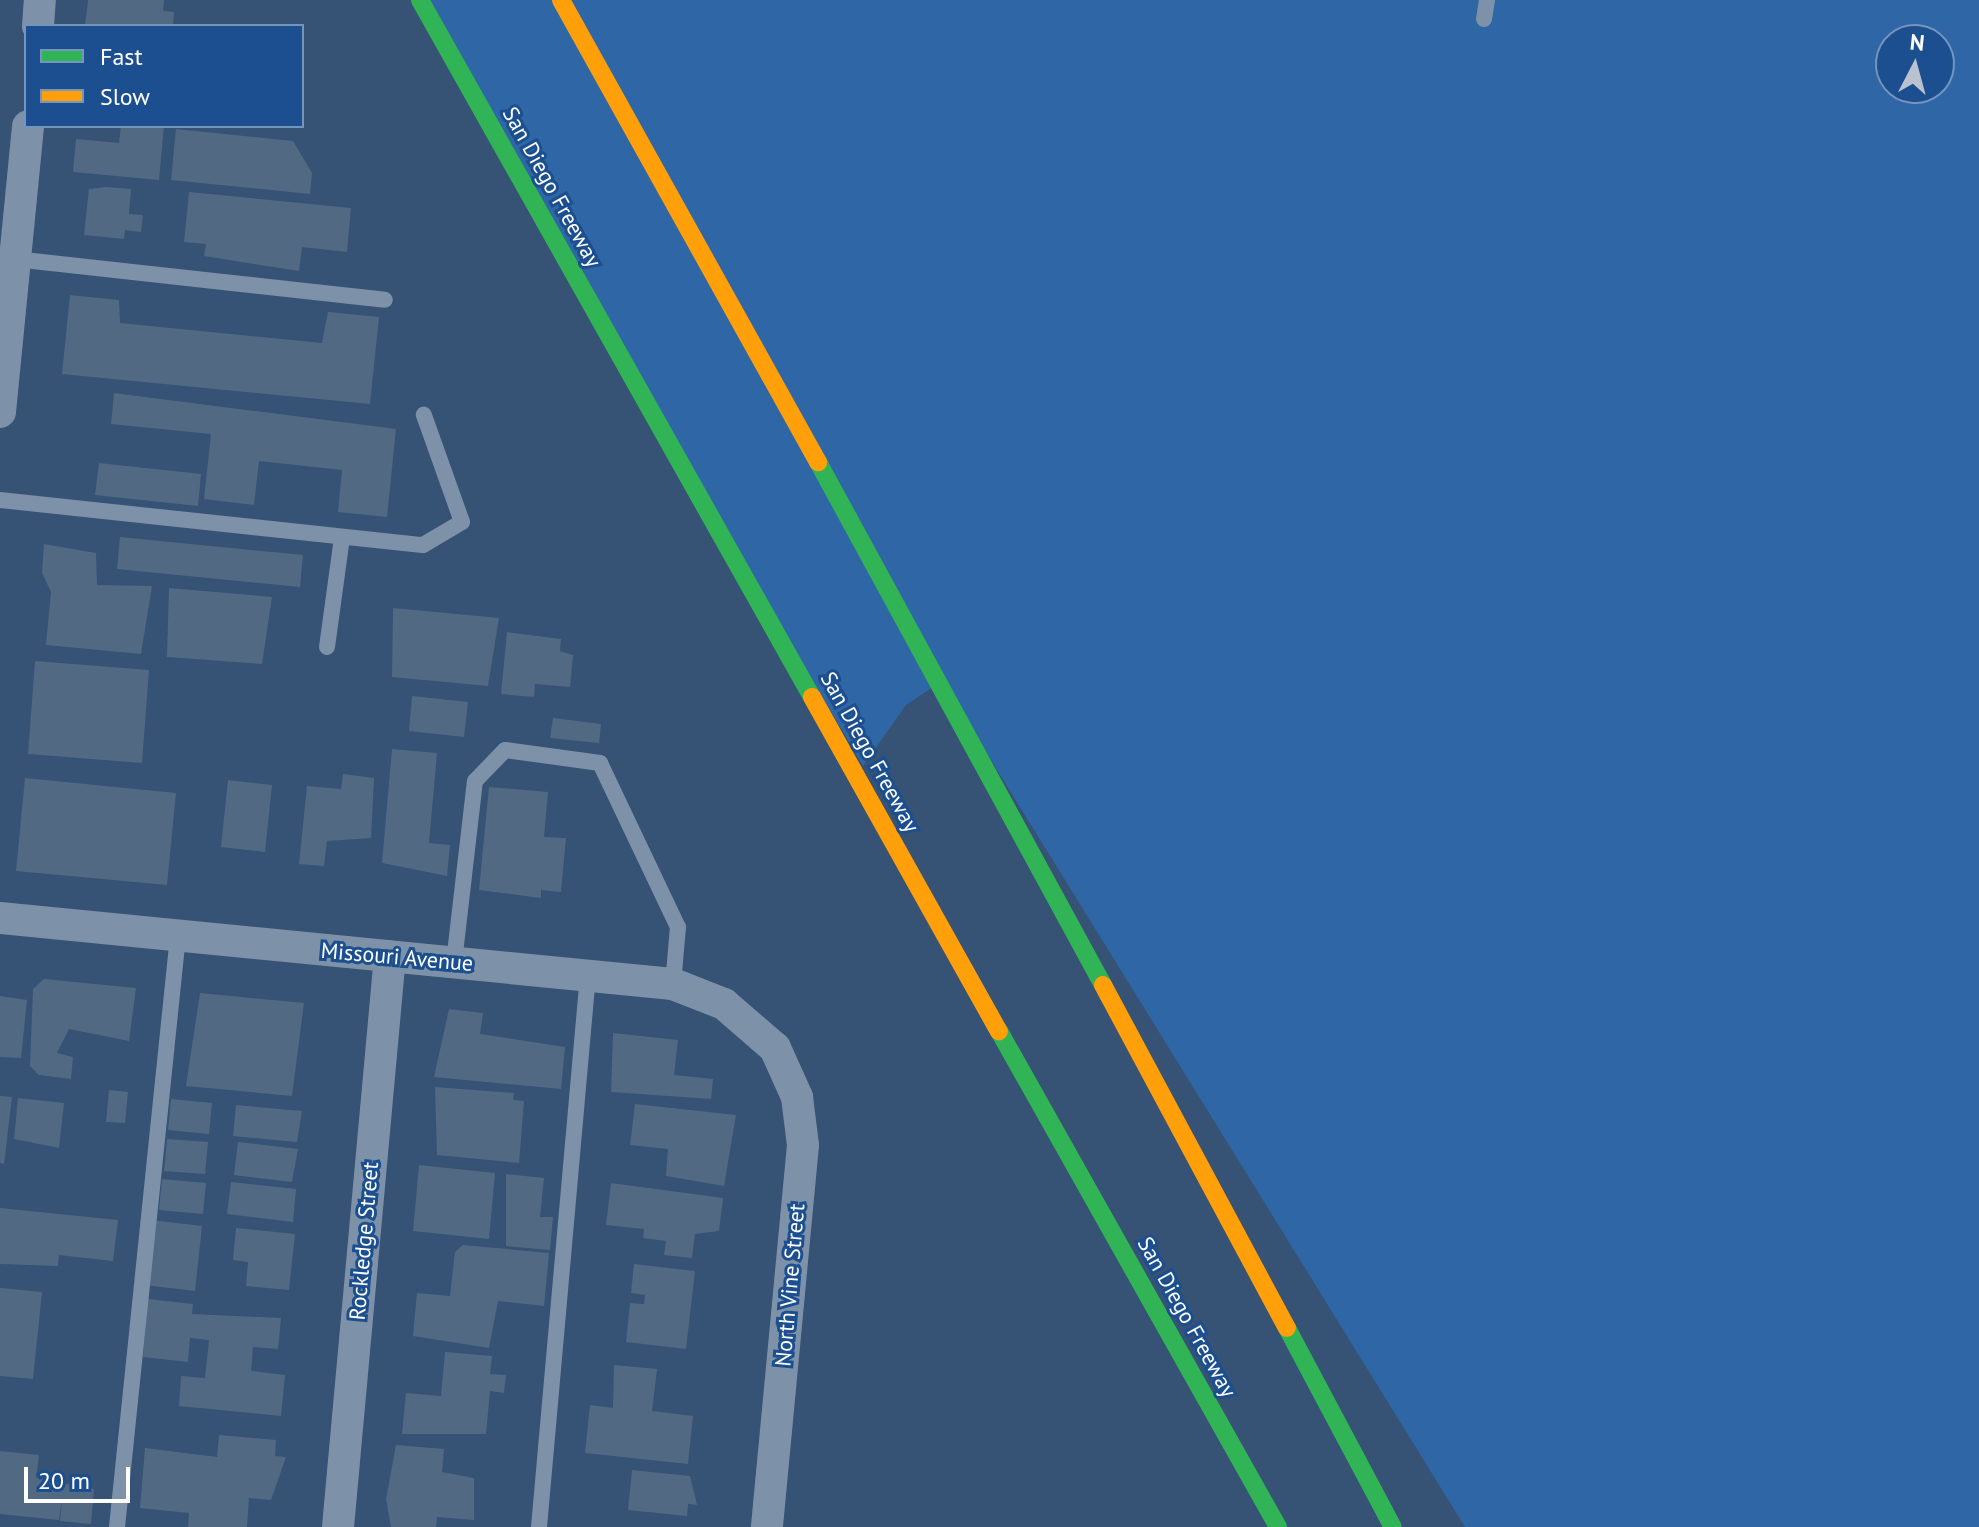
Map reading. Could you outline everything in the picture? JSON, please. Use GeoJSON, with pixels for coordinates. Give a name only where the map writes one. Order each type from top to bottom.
{"type":"FeatureCollection","features":[{"type":"Feature","properties":{"kind":"highway","name":"San Diego Freeway"},"geometry":{"type":"LineString","coordinates":[[420,0],[1275,1527]]}},
{"type":"Feature","properties":{"kind":"highway"},"geometry":{"type":"LineString","coordinates":[[561,0],[976,747],[1393,1527]]}},
{"type":"Feature","properties":{"kind":"street"},"geometry":{"type":"LineString","coordinates":[[38,24],[40,0]]}},
{"type":"Feature","properties":{"kind":"street"},"geometry":{"type":"LineString","coordinates":[[0,412],[28,128]]}},
{"type":"Feature","properties":{"kind":"street","name":"Missouri Avenue"},"geometry":{"type":"LineString","coordinates":[[0,918],[673,984],[724,1004],[775,1048]]}},
{"type":"Feature","properties":{"kind":"street","name":"Rockledge Street"},"geometry":{"type":"LineString","coordinates":[[338,1527],[390,956]]}},
{"type":"Feature","properties":{"kind":"street","name":"North Vine Street"},"geometry":{"type":"LineString","coordinates":[[767,1527],[803,1145],[797,1097],[775,1048]]}},
{"type":"Feature","properties":{"kind":"lane"},"geometry":{"type":"LineString","coordinates":[[1484,19],[1487,0]]}},
{"type":"Feature","properties":{"kind":"lane"},"geometry":{"type":"LineString","coordinates":[[15,259],[385,300]]}},
{"type":"Feature","properties":{"kind":"lane"},"geometry":{"type":"LineString","coordinates":[[0,500],[423,545],[462,522],[424,415]]}},
{"type":"Feature","properties":{"kind":"lane"},"geometry":{"type":"LineString","coordinates":[[327,647],[342,537]]}},
{"type":"Feature","properties":{"kind":"lane"},"geometry":{"type":"LineString","coordinates":[[454,962],[475,781],[505,750],[600,763],[678,927],[673,984]]}},
{"type":"Feature","properties":{"kind":"lane"},"geometry":{"type":"LineString","coordinates":[[117,1527],[178,936]]}},
{"type":"Feature","properties":{"kind":"lane"},"geometry":{"type":"LineString","coordinates":[[539,1527],[588,975]]}},
{"type":"Feature","properties":{"kind":"shaded area"},"geometry":{"type":"Polygon","coordinates":[[[411,0],[1979,0],[1979,1527],[1465,1527],[942,681],[906,705],[863,766],[411,0]]]}},
{"type":"Feature","properties":{"kind":"building"},"geometry":{"type":"Polygon","coordinates":[[[88,0],[164,0],[163,11],[174,12],[173,24],[85,24],[88,0]]]}},
{"type":"Feature","properties":{"kind":"building"},"geometry":{"type":"Polygon","coordinates":[[[121,128],[164,128],[159,180],[73,172],[76,139],[119,143],[121,128]]]}},
{"type":"Feature","properties":{"kind":"building"},"geometry":{"type":"Polygon","coordinates":[[[176,129],[293,141],[312,173],[310,194],[171,180],[176,129]]]}},
{"type":"Feature","properties":{"kind":"building"},"geometry":{"type":"Polygon","coordinates":[[[89,189],[131,189],[129,214],[143,215],[141,232],[125,230],[124,239],[84,235],[89,189]]]}},
{"type":"Feature","properties":{"kind":"building"},"geometry":{"type":"Polygon","coordinates":[[[189,192],[351,208],[347,252],[302,247],[299,271],[204,256],[206,244],[184,242],[189,192]]]}},
{"type":"Feature","properties":{"kind":"building"},"geometry":{"type":"Polygon","coordinates":[[[70,295],[119,300],[120,323],[322,343],[328,312],[379,317],[370,404],[62,374],[70,295]]]}},
{"type":"Feature","properties":{"kind":"building"},"geometry":{"type":"Polygon","coordinates":[[[114,393],[396,429],[387,517],[338,512],[342,470],[259,461],[254,505],[204,499],[211,434],[111,424],[114,393]]]}},
{"type":"Feature","properties":{"kind":"building"},"geometry":{"type":"Polygon","coordinates":[[[99,463],[201,474],[198,506],[95,495],[99,463]]]}},
{"type":"Feature","properties":{"kind":"building"},"geometry":{"type":"Polygon","coordinates":[[[120,537],[303,555],[300,587],[117,569],[120,537]]]}},
{"type":"Feature","properties":{"kind":"building"},"geometry":{"type":"Polygon","coordinates":[[[44,544],[96,553],[97,585],[152,586],[141,654],[46,645],[51,592],[42,573],[44,544]]]}},
{"type":"Feature","properties":{"kind":"building"},"geometry":{"type":"Polygon","coordinates":[[[169,588],[272,597],[262,664],[167,657],[169,588]]]}},
{"type":"Feature","properties":{"kind":"building"},"geometry":{"type":"Polygon","coordinates":[[[393,608],[499,618],[488,686],[392,677],[393,608]]]}},
{"type":"Feature","properties":{"kind":"building"},"geometry":{"type":"Polygon","coordinates":[[[507,632],[561,639],[560,651],[573,655],[570,687],[535,684],[534,697],[501,694],[507,632]]]}},
{"type":"Feature","properties":{"kind":"building"},"geometry":{"type":"Polygon","coordinates":[[[35,661],[149,670],[142,763],[28,754],[35,661]]]}},
{"type":"Feature","properties":{"kind":"building"},"geometry":{"type":"Polygon","coordinates":[[[412,696],[468,702],[464,737],[409,731],[412,696]]]}},
{"type":"Feature","properties":{"kind":"building"},"geometry":{"type":"Polygon","coordinates":[[[553,718],[601,724],[599,743],[550,738],[553,718]]]}},
{"type":"Feature","properties":{"kind":"building"},"geometry":{"type":"Polygon","coordinates":[[[392,749],[437,753],[429,843],[450,845],[447,876],[382,863],[392,749]]]}},
{"type":"Feature","properties":{"kind":"building"},"geometry":{"type":"Polygon","coordinates":[[[343,774],[374,778],[371,838],[327,841],[324,866],[299,864],[307,786],[341,789],[343,774]]]}},
{"type":"Feature","properties":{"kind":"building"},"geometry":{"type":"Polygon","coordinates":[[[25,778],[176,793],[167,885],[16,871],[25,778]]]}},
{"type":"Feature","properties":{"kind":"building"},"geometry":{"type":"Polygon","coordinates":[[[228,780],[272,785],[265,852],[221,847],[228,780]]]}},
{"type":"Feature","properties":{"kind":"building"},"geometry":{"type":"Polygon","coordinates":[[[489,787],[548,792],[544,837],[566,838],[561,892],[541,890],[541,898],[479,890],[489,787]]]}},
{"type":"Feature","properties":{"kind":"building"},"geometry":{"type":"Polygon","coordinates":[[[44,979],[136,988],[129,1041],[69,1029],[57,1053],[73,1057],[71,1079],[39,1075],[30,1066],[33,989],[44,979]]]}},
{"type":"Feature","properties":{"kind":"building"},"geometry":{"type":"Polygon","coordinates":[[[200,993],[304,1003],[292,1096],[186,1086],[200,993]]]}},
{"type":"Feature","properties":{"kind":"building"},"geometry":{"type":"Polygon","coordinates":[[[0,996],[27,1000],[21,1058],[0,1057],[0,996]]]}},
{"type":"Feature","properties":{"kind":"building"},"geometry":{"type":"Polygon","coordinates":[[[449,1009],[483,1013],[480,1034],[565,1047],[561,1089],[434,1077],[449,1009]]]}},
{"type":"Feature","properties":{"kind":"building"},"geometry":{"type":"Polygon","coordinates":[[[613,1033],[678,1040],[674,1075],[713,1079],[711,1099],[611,1092],[613,1033]]]}},
{"type":"Feature","properties":{"kind":"building"},"geometry":{"type":"Polygon","coordinates":[[[435,1087],[514,1093],[513,1100],[524,1101],[519,1163],[437,1155],[435,1087]]]}},
{"type":"Feature","properties":{"kind":"building"},"geometry":{"type":"Polygon","coordinates":[[[109,1090],[128,1092],[125,1123],[106,1122],[109,1090]]]}},
{"type":"Feature","properties":{"kind":"building"},"geometry":{"type":"Polygon","coordinates":[[[0,1096],[12,1097],[4,1164],[0,1163],[0,1096]]]}},
{"type":"Feature","properties":{"kind":"building"},"geometry":{"type":"Polygon","coordinates":[[[18,1098],[64,1103],[59,1148],[14,1139],[18,1098]]]}},
{"type":"Feature","properties":{"kind":"building"},"geometry":{"type":"Polygon","coordinates":[[[171,1099],[212,1103],[209,1134],[168,1130],[171,1099]]]}},
{"type":"Feature","properties":{"kind":"building"},"geometry":{"type":"Polygon","coordinates":[[[635,1104],[736,1115],[724,1186],[666,1176],[668,1149],[630,1145],[635,1104]]]}},
{"type":"Feature","properties":{"kind":"building"},"geometry":{"type":"Polygon","coordinates":[[[236,1105],[302,1111],[297,1142],[233,1136],[236,1105]]]}},
{"type":"Feature","properties":{"kind":"building"},"geometry":{"type":"Polygon","coordinates":[[[167,1139],[208,1142],[205,1174],[164,1171],[167,1139]]]}},
{"type":"Feature","properties":{"kind":"building"},"geometry":{"type":"Polygon","coordinates":[[[238,1142],[298,1149],[292,1182],[234,1175],[238,1142]]]}},
{"type":"Feature","properties":{"kind":"building"},"geometry":{"type":"Polygon","coordinates":[[[419,1165],[495,1173],[489,1239],[413,1231],[419,1165]]]}},
{"type":"Feature","properties":{"kind":"building"},"geometry":{"type":"Polygon","coordinates":[[[506,1174],[544,1178],[540,1217],[553,1217],[550,1250],[506,1246],[506,1174]]]}},
{"type":"Feature","properties":{"kind":"building"},"geometry":{"type":"Polygon","coordinates":[[[162,1179],[206,1183],[203,1214],[159,1210],[162,1179]]]}},
{"type":"Feature","properties":{"kind":"building"},"geometry":{"type":"Polygon","coordinates":[[[231,1182],[296,1189],[293,1222],[227,1214],[231,1182]]]}},
{"type":"Feature","properties":{"kind":"building"},"geometry":{"type":"Polygon","coordinates":[[[611,1183],[723,1198],[719,1231],[695,1234],[692,1258],[664,1255],[666,1241],[643,1238],[644,1229],[606,1225],[611,1183]]]}},
{"type":"Feature","properties":{"kind":"building"},"geometry":{"type":"Polygon","coordinates":[[[0,1208],[118,1220],[113,1261],[59,1255],[58,1266],[0,1264],[0,1208]]]}},
{"type":"Feature","properties":{"kind":"building"},"geometry":{"type":"Polygon","coordinates":[[[151,1220],[202,1226],[195,1291],[144,1285],[151,1220]]]}},
{"type":"Feature","properties":{"kind":"building"},"geometry":{"type":"Polygon","coordinates":[[[236,1228],[295,1234],[289,1290],[246,1286],[248,1262],[233,1260],[236,1228]]]}},
{"type":"Feature","properties":{"kind":"building"},"geometry":{"type":"Polygon","coordinates":[[[463,1245],[549,1253],[544,1306],[498,1301],[489,1348],[413,1336],[417,1293],[450,1296],[455,1252],[463,1245]]]}},
{"type":"Feature","properties":{"kind":"building"},"geometry":{"type":"Polygon","coordinates":[[[634,1264],[695,1271],[686,1349],[626,1342],[630,1303],[644,1304],[645,1295],[631,1293],[634,1264]]]}},
{"type":"Feature","properties":{"kind":"building"},"geometry":{"type":"Polygon","coordinates":[[[0,1288],[42,1292],[33,1379],[0,1376],[0,1288]]]}},
{"type":"Feature","properties":{"kind":"building"},"geometry":{"type":"Polygon","coordinates":[[[148,1299],[193,1304],[192,1314],[281,1318],[278,1349],[253,1347],[251,1371],[285,1375],[281,1416],[179,1406],[181,1376],[205,1378],[209,1340],[190,1338],[188,1362],[143,1357],[148,1299]]]}},
{"type":"Feature","properties":{"kind":"building"},"geometry":{"type":"Polygon","coordinates":[[[445,1352],[492,1356],[490,1374],[506,1375],[504,1393],[490,1391],[486,1434],[402,1434],[406,1393],[441,1396],[445,1352]]]}},
{"type":"Feature","properties":{"kind":"building"},"geometry":{"type":"Polygon","coordinates":[[[614,1365],[657,1369],[652,1411],[693,1416],[688,1464],[585,1453],[590,1405],[613,1408],[614,1365]]]}},
{"type":"Feature","properties":{"kind":"building"},"geometry":{"type":"Polygon","coordinates":[[[219,1435],[276,1440],[275,1456],[286,1457],[271,1500],[249,1498],[247,1527],[188,1527],[189,1513],[140,1508],[145,1448],[217,1457],[219,1435]]]}},
{"type":"Feature","properties":{"kind":"building"},"geometry":{"type":"Polygon","coordinates":[[[396,1445],[444,1449],[442,1472],[474,1478],[474,1520],[437,1517],[436,1527],[391,1527],[386,1499],[396,1445]]]}},
{"type":"Feature","properties":{"kind":"building"},"geometry":{"type":"Polygon","coordinates":[[[0,1451],[39,1455],[36,1478],[94,1489],[91,1524],[60,1521],[63,1493],[59,1520],[0,1514],[0,1451]]]}},
{"type":"Feature","properties":{"kind":"building"},"geometry":{"type":"Polygon","coordinates":[[[632,1470],[690,1476],[697,1505],[688,1504],[687,1516],[628,1510],[632,1470]]]}},
{"type":"Feature","properties":{"kind":"traffic: fast"},"geometry":{"type":"LineString","coordinates":[[420,0],[812,697]]}},
{"type":"Feature","properties":{"kind":"traffic: fast"},"geometry":{"type":"LineString","coordinates":[[818,462],[1103,985]]}},
{"type":"Feature","properties":{"kind":"traffic: fast"},"geometry":{"type":"LineString","coordinates":[[999,1031],[1278,1527]]}},
{"type":"Feature","properties":{"kind":"traffic: fast"},"geometry":{"type":"LineString","coordinates":[[1287,1328],[1393,1527]]}},
{"type":"Feature","properties":{"kind":"traffic: slow"},"geometry":{"type":"LineString","coordinates":[[561,0],[818,462]]}},
{"type":"Feature","properties":{"kind":"traffic: slow"},"geometry":{"type":"LineString","coordinates":[[812,697],[999,1031]]}},
{"type":"Feature","properties":{"kind":"traffic: slow"},"geometry":{"type":"LineString","coordinates":[[1103,985],[1287,1328]]}}]}
